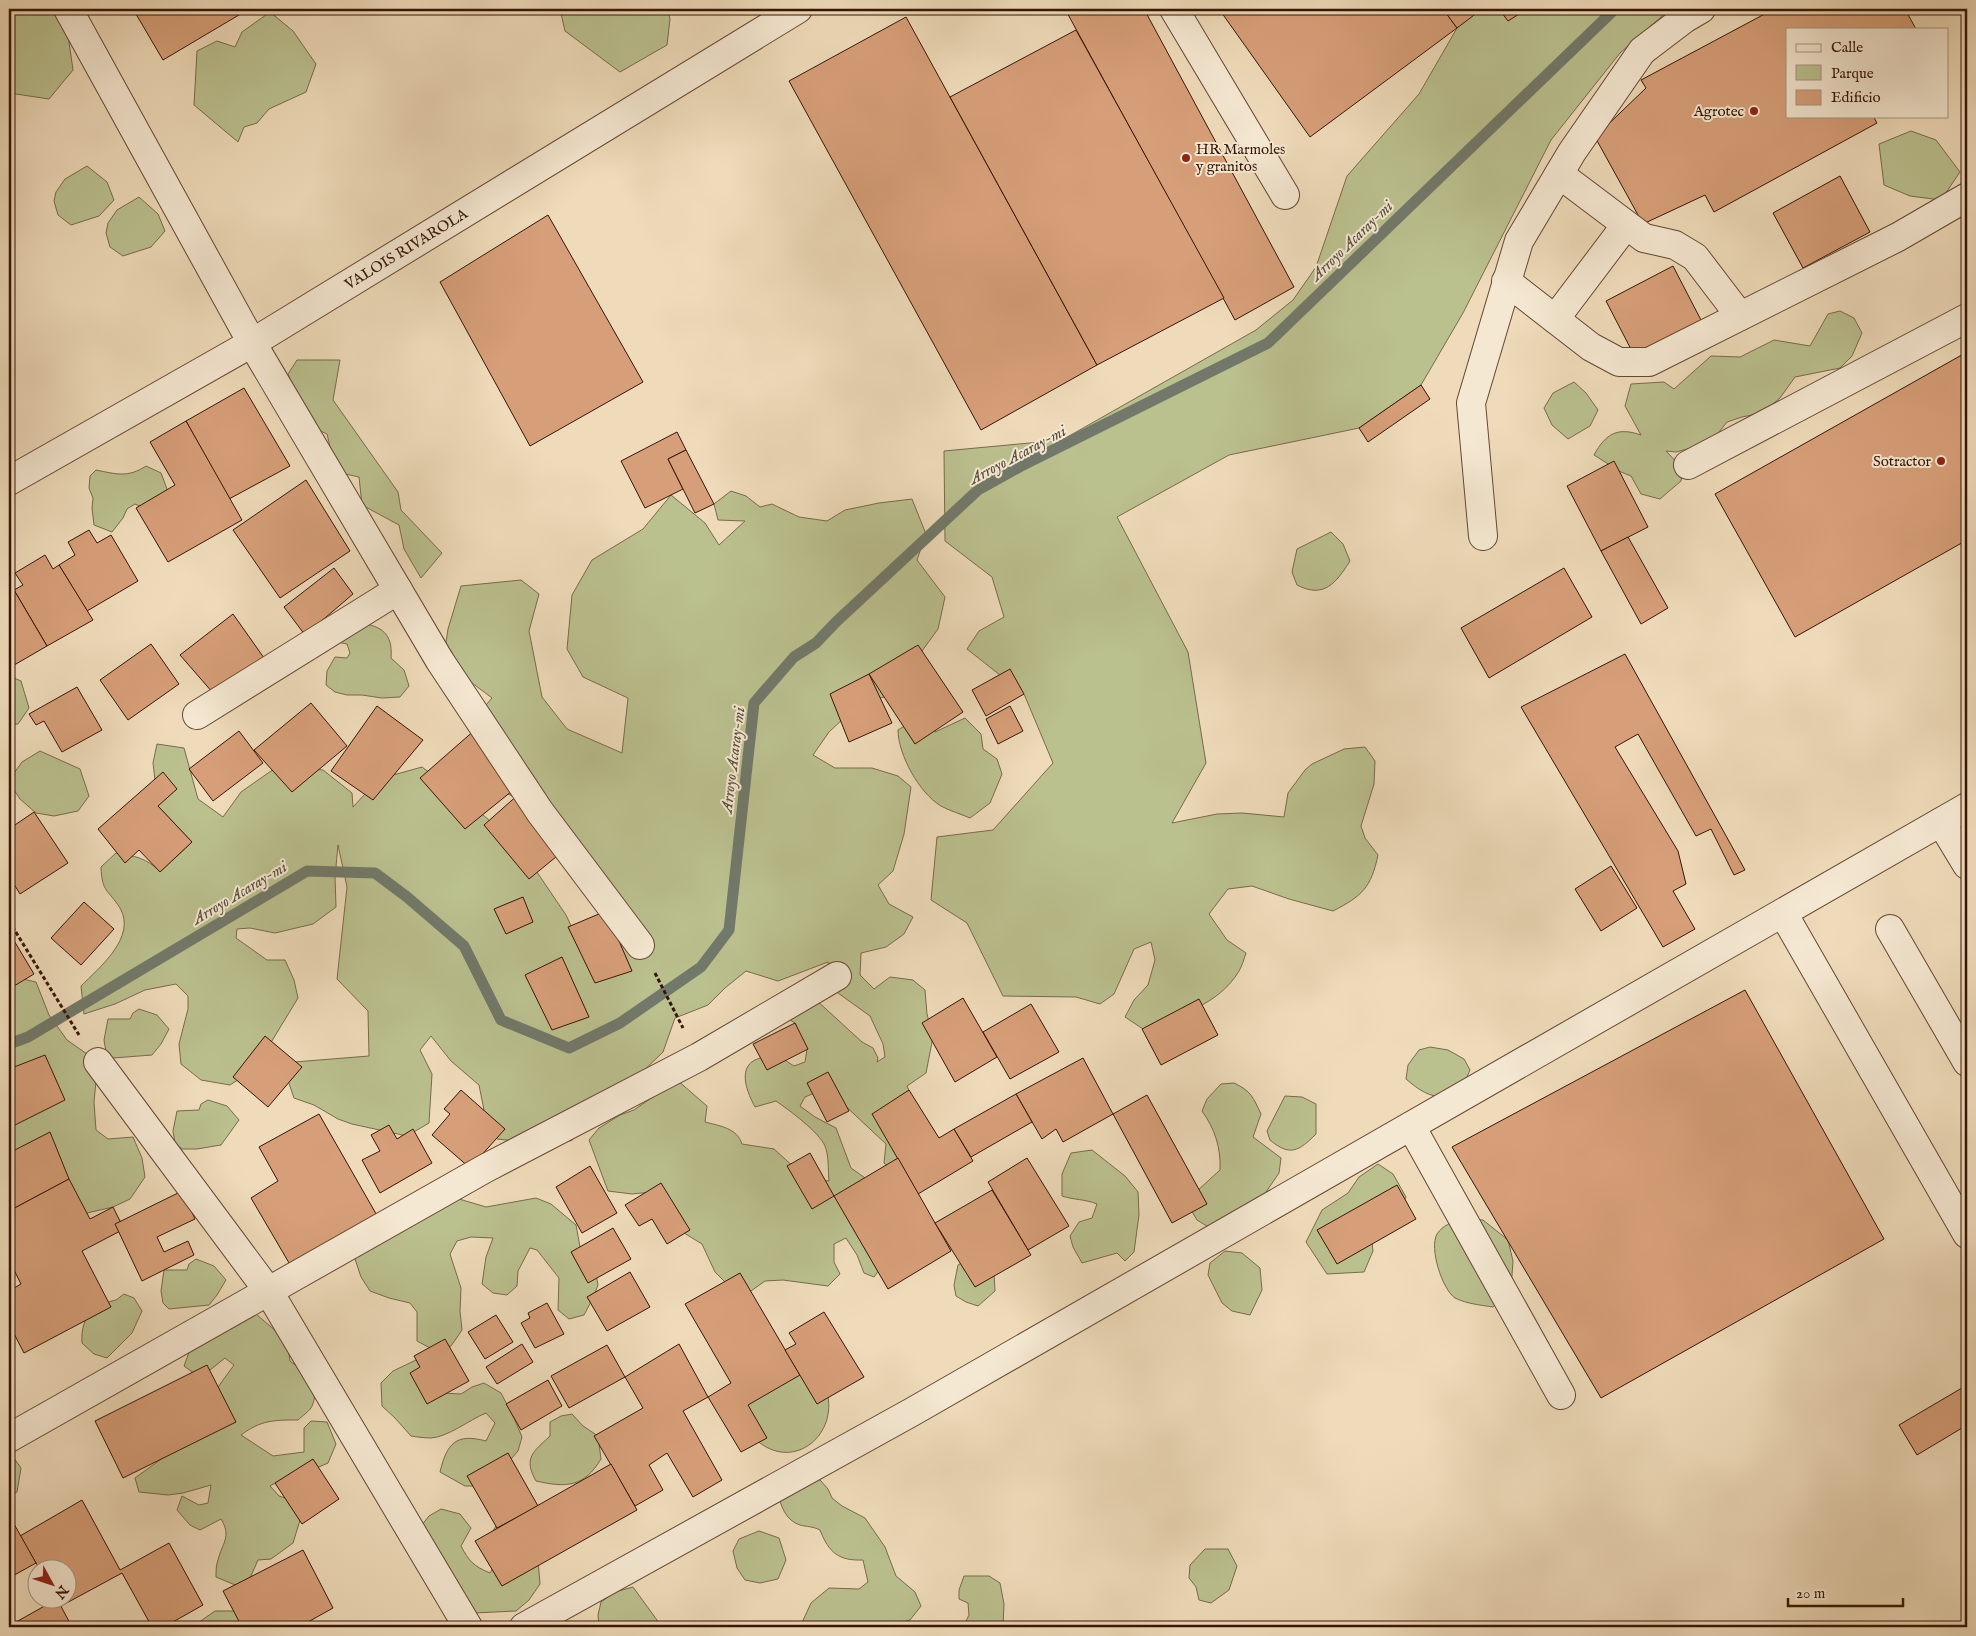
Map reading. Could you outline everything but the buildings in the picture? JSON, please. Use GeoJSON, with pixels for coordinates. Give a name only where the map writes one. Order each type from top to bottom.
{"type":"FeatureCollection","features":[{"type":"Feature","properties":{"kind":"street"},"geometry":{"type":"LineString","coordinates":[[68,9],[252,343],[440,661],[540,812],[640,945]]}},
{"type":"Feature","properties":{"kind":"street","name":"VALOIS RIVAROLA"},"geometry":{"type":"LineString","coordinates":[[9,482],[252,343],[798,9]]}},
{"type":"Feature","properties":{"kind":"street"},"geometry":{"type":"LineString","coordinates":[[1174,9],[1285,196]]}},
{"type":"Feature","properties":{"kind":"street"},"geometry":{"type":"LineString","coordinates":[[1483,536],[1471,404],[1519,240],[1559,174],[1642,51],[1684,19],[1702,9]]}},
{"type":"Feature","properties":{"kind":"street"},"geometry":{"type":"LineString","coordinates":[[1559,174],[1644,238],[1675,245],[1695,257],[1740,316]]}},
{"type":"Feature","properties":{"kind":"street"},"geometry":{"type":"LineString","coordinates":[[1506,281],[1591,347],[1619,362],[1649,362],[1898,237],[1967,197]]}},
{"type":"Feature","properties":{"kind":"street"},"geometry":{"type":"LineString","coordinates":[[1556,319],[1626,225]]}},
{"type":"Feature","properties":{"kind":"street"},"geometry":{"type":"LineString","coordinates":[[1688,465],[1967,318]]}},
{"type":"Feature","properties":{"kind":"street"},"geometry":{"type":"LineString","coordinates":[[197,715],[398,590]]}},
{"type":"Feature","properties":{"kind":"street"},"geometry":{"type":"LineString","coordinates":[[524,1627],[912,1412],[1967,807]]}},
{"type":"Feature","properties":{"kind":"street"},"geometry":{"type":"LineString","coordinates":[[1940,822],[1967,865]]}},
{"type":"Feature","properties":{"kind":"street"},"geometry":{"type":"LineString","coordinates":[[1783,913],[1967,1234]]}},
{"type":"Feature","properties":{"kind":"street"},"geometry":{"type":"LineString","coordinates":[[1890,929],[1967,1062]]}},
{"type":"Feature","properties":{"kind":"street"},"geometry":{"type":"LineString","coordinates":[[9,1438],[486,1168],[699,1057],[838,976]]}},
{"type":"Feature","properties":{"kind":"street"},"geometry":{"type":"LineString","coordinates":[[98,1062],[269,1292],[468,1627]]}},
{"type":"Feature","properties":{"kind":"street"},"geometry":{"type":"LineString","coordinates":[[1411,1126],[1561,1395]]}},
{"type":"Feature","properties":{"kind":"path"},"geometry":{"type":"LineString","coordinates":[[9,921],[81,1038]]}},
{"type":"Feature","properties":{"kind":"path"},"geometry":{"type":"LineString","coordinates":[[653,969],[688,1035]]}},
{"type":"Feature","properties":{"kind":"green space"},"geometry":{"type":"Polygon","coordinates":[[[9,9],[58,9],[67,28],[73,70],[49,99],[9,93],[9,9]]]}},
{"type":"Feature","properties":{"kind":"green space"},"geometry":{"type":"Polygon","coordinates":[[[560,9],[668,9],[670,19],[667,45],[620,72],[565,31],[560,9]]]}},
{"type":"Feature","properties":{"kind":"green space"},"geometry":{"type":"Polygon","coordinates":[[[1475,9],[1670,9],[1620,53],[1551,140],[1463,313],[1421,385],[1359,428],[1229,455],[1117,517],[1188,652],[1206,763],[1172,823],[1217,814],[1242,813],[1284,817],[1288,793],[1305,770],[1312,764],[1344,749],[1365,747],[1375,761],[1374,784],[1361,826],[1365,838],[1378,855],[1372,876],[1364,890],[1351,901],[1333,911],[1289,899],[1252,886],[1228,889],[1209,914],[1227,940],[1246,953],[1239,971],[1231,983],[1209,1001],[1183,1014],[1143,1029],[1125,1017],[1134,1000],[1148,985],[1155,960],[1151,942],[1134,949],[1114,994],[1100,1004],[1076,997],[1003,996],[967,923],[931,900],[937,837],[993,830],[1053,763],[1024,694],[967,649],[979,631],[1004,617],[992,577],[945,541],[944,451],[1062,440],[1256,330],[1293,300],[1316,267],[1347,176],[1419,94],[1457,28],[1475,9]]]}},
{"type":"Feature","properties":{"kind":"green space"},"geometry":{"type":"Polygon","coordinates":[[[270,12],[293,31],[316,64],[306,92],[269,109],[257,123],[244,127],[238,142],[194,105],[197,51],[217,41],[235,47],[242,32],[270,12]]]}},
{"type":"Feature","properties":{"kind":"green space"},"geometry":{"type":"Polygon","coordinates":[[[1911,131],[1936,140],[1960,172],[1941,200],[1910,196],[1884,185],[1879,144],[1911,131]]]}},
{"type":"Feature","properties":{"kind":"green space"},"geometry":{"type":"Polygon","coordinates":[[[87,166],[107,182],[114,200],[99,216],[71,225],[58,215],[54,201],[56,192],[65,179],[87,166]]]}},
{"type":"Feature","properties":{"kind":"green space"},"geometry":{"type":"Polygon","coordinates":[[[139,197],[158,214],[165,231],[151,247],[123,256],[110,247],[106,233],[108,223],[117,210],[139,197]]]}},
{"type":"Feature","properties":{"kind":"green space"},"geometry":{"type":"Polygon","coordinates":[[[1840,311],[1854,318],[1862,333],[1852,356],[1840,368],[1795,377],[1780,398],[1762,413],[1727,422],[1710,443],[1676,452],[1666,451],[1683,469],[1681,481],[1660,499],[1641,494],[1631,476],[1594,455],[1603,441],[1613,434],[1626,432],[1641,435],[1625,406],[1631,384],[1664,382],[1674,389],[1711,356],[1740,357],[1774,340],[1810,346],[1828,314],[1840,311]]]}},
{"type":"Feature","properties":{"kind":"green space"},"geometry":{"type":"Polygon","coordinates":[[[297,360],[340,360],[333,400],[398,492],[401,510],[442,553],[421,578],[404,549],[399,525],[362,505],[359,477],[336,472],[327,434],[306,424],[288,374],[297,360]]]}},
{"type":"Feature","properties":{"kind":"green space"},"geometry":{"type":"Polygon","coordinates":[[[1574,382],[1586,393],[1598,410],[1590,426],[1568,439],[1552,425],[1544,408],[1553,393],[1574,382]]]}},
{"type":"Feature","properties":{"kind":"green space"},"geometry":{"type":"Polygon","coordinates":[[[146,466],[161,473],[167,489],[161,503],[146,509],[135,504],[127,509],[123,518],[112,532],[94,525],[93,498],[89,488],[90,476],[96,470],[128,474],[146,466]]]}},
{"type":"Feature","properties":{"kind":"green space"},"geometry":{"type":"Polygon","coordinates":[[[731,491],[746,496],[760,507],[772,504],[799,517],[827,521],[845,510],[912,499],[926,534],[917,560],[945,597],[938,629],[911,666],[884,697],[860,703],[829,732],[813,755],[835,768],[872,768],[898,776],[911,787],[904,834],[893,871],[878,885],[889,904],[913,917],[904,934],[886,947],[861,953],[860,975],[874,989],[890,977],[913,980],[925,990],[927,1014],[933,1037],[926,1073],[907,1086],[910,1093],[896,1173],[884,1163],[886,1144],[839,1100],[817,1092],[805,1097],[800,1106],[815,1117],[836,1128],[851,1168],[885,1192],[885,1262],[874,1277],[864,1273],[857,1255],[846,1238],[834,1244],[834,1262],[840,1274],[828,1286],[783,1280],[765,1281],[744,1296],[729,1286],[715,1272],[702,1244],[684,1233],[661,1191],[632,1194],[608,1191],[589,1140],[599,1128],[620,1115],[634,1110],[677,1080],[707,1106],[705,1122],[722,1126],[732,1131],[742,1144],[774,1149],[806,1178],[829,1181],[827,1154],[822,1140],[776,1101],[755,1107],[747,1089],[745,1075],[746,1069],[755,1060],[775,1054],[794,1066],[805,1062],[807,1049],[795,1023],[787,1018],[814,998],[862,1042],[873,1048],[878,1058],[877,1062],[885,1057],[883,1044],[870,1016],[838,993],[828,962],[778,981],[746,971],[708,1005],[675,1018],[663,1052],[571,1141],[542,1132],[525,1142],[497,1139],[488,1130],[479,1085],[451,1061],[431,1036],[420,1050],[432,1074],[429,1123],[407,1136],[352,1124],[338,1119],[314,1105],[294,1098],[282,1063],[369,1056],[368,1011],[337,979],[347,887],[338,845],[335,877],[336,907],[313,924],[275,933],[250,928],[237,929],[236,938],[267,960],[285,960],[294,980],[298,998],[267,1049],[250,1072],[230,1085],[201,1080],[181,1064],[179,1044],[188,1009],[188,996],[176,984],[145,990],[115,1004],[84,1014],[81,986],[114,951],[124,930],[124,919],[120,908],[104,886],[101,867],[116,853],[140,858],[160,872],[192,842],[158,806],[153,763],[157,744],[184,748],[198,799],[223,817],[241,792],[271,771],[297,758],[313,769],[323,770],[352,793],[353,807],[379,779],[422,767],[471,804],[522,850],[566,915],[592,970],[612,935],[580,863],[533,806],[481,781],[469,725],[492,698],[443,661],[448,629],[461,586],[521,580],[539,594],[529,631],[542,697],[567,729],[622,753],[628,698],[583,677],[567,649],[572,595],[592,560],[643,529],[671,495],[705,523],[719,545],[745,521],[718,520],[714,504],[731,491]]]}},
{"type":"Feature","properties":{"kind":"green space"},"geometry":{"type":"Polygon","coordinates":[[[1331,532],[1343,544],[1350,561],[1334,582],[1322,589],[1306,589],[1297,585],[1292,572],[1297,549],[1331,532]]]}},
{"type":"Feature","properties":{"kind":"green space"},"geometry":{"type":"Polygon","coordinates":[[[360,623],[380,629],[388,637],[391,658],[404,670],[409,686],[400,697],[382,698],[347,695],[335,692],[326,685],[327,671],[335,657],[347,658],[350,653],[347,644],[332,641],[360,623]]]}},
{"type":"Feature","properties":{"kind":"green space"},"geometry":{"type":"Polygon","coordinates":[[[9,676],[21,681],[29,708],[18,724],[9,725],[9,676]]]}},
{"type":"Feature","properties":{"kind":"green space"},"geometry":{"type":"Polygon","coordinates":[[[932,715],[935,732],[965,718],[981,734],[983,749],[997,759],[1002,774],[990,803],[970,818],[944,808],[933,800],[918,783],[906,761],[899,740],[898,730],[932,715]]]}},
{"type":"Feature","properties":{"kind":"green space"},"geometry":{"type":"Polygon","coordinates":[[[40,751],[80,769],[89,796],[78,811],[54,816],[36,813],[20,799],[14,790],[14,773],[22,762],[40,751]]]}},
{"type":"Feature","properties":{"kind":"green space"},"geometry":{"type":"Polygon","coordinates":[[[9,976],[36,982],[49,1015],[67,1040],[87,1054],[96,1081],[94,1102],[96,1130],[108,1139],[133,1137],[142,1158],[145,1177],[130,1199],[113,1207],[87,1213],[67,1206],[9,1157],[9,1133],[32,1081],[9,1091],[9,976]]]}},
{"type":"Feature","properties":{"kind":"green space"},"geometry":{"type":"Polygon","coordinates":[[[139,1009],[157,1015],[169,1029],[161,1044],[152,1055],[113,1058],[106,1052],[104,1040],[108,1019],[130,1019],[133,1013],[139,1009]]]}},
{"type":"Feature","properties":{"kind":"green space"},"geometry":{"type":"Polygon","coordinates":[[[1430,1047],[1448,1050],[1464,1059],[1470,1070],[1463,1086],[1446,1098],[1424,1092],[1406,1079],[1408,1065],[1419,1050],[1430,1047]]]}},
{"type":"Feature","properties":{"kind":"green space"},"geometry":{"type":"Polygon","coordinates":[[[1234,1083],[1251,1095],[1261,1114],[1253,1137],[1281,1158],[1279,1173],[1264,1195],[1215,1231],[1197,1220],[1190,1208],[1197,1191],[1220,1170],[1216,1139],[1202,1111],[1207,1099],[1221,1084],[1234,1083]]]}},
{"type":"Feature","properties":{"kind":"green space"},"geometry":{"type":"Polygon","coordinates":[[[1285,1096],[1302,1097],[1316,1104],[1316,1134],[1294,1150],[1283,1149],[1277,1145],[1270,1140],[1267,1131],[1285,1096]]]}},
{"type":"Feature","properties":{"kind":"green space"},"geometry":{"type":"Polygon","coordinates":[[[208,1100],[227,1106],[239,1120],[221,1145],[197,1149],[182,1149],[175,1143],[173,1131],[177,1111],[199,1110],[201,1104],[208,1100]]]}},
{"type":"Feature","properties":{"kind":"green space"},"geometry":{"type":"Polygon","coordinates":[[[1092,1150],[1125,1176],[1138,1192],[1139,1215],[1134,1252],[1125,1261],[1117,1253],[1082,1263],[1073,1247],[1070,1236],[1079,1222],[1092,1218],[1097,1204],[1062,1196],[1062,1174],[1071,1153],[1092,1150]]]}},
{"type":"Feature","properties":{"kind":"green space"},"geometry":{"type":"Polygon","coordinates":[[[1378,1164],[1393,1174],[1406,1197],[1396,1217],[1372,1242],[1373,1251],[1364,1272],[1327,1274],[1306,1242],[1322,1210],[1348,1193],[1359,1177],[1378,1164]]]}},
{"type":"Feature","properties":{"kind":"green space"},"geometry":{"type":"Polygon","coordinates":[[[449,1196],[486,1207],[536,1198],[551,1204],[576,1225],[580,1247],[596,1274],[598,1285],[584,1315],[569,1319],[558,1310],[559,1278],[537,1250],[530,1248],[518,1271],[517,1286],[507,1295],[493,1293],[482,1284],[486,1257],[493,1238],[471,1237],[457,1241],[450,1254],[461,1288],[460,1311],[462,1330],[451,1346],[432,1349],[417,1341],[417,1312],[410,1303],[370,1291],[361,1277],[355,1259],[373,1241],[449,1196]]]}},
{"type":"Feature","properties":{"kind":"green space"},"geometry":{"type":"Polygon","coordinates":[[[1460,1219],[1483,1220],[1508,1240],[1513,1261],[1511,1289],[1493,1307],[1469,1303],[1455,1298],[1441,1277],[1436,1258],[1435,1240],[1442,1228],[1460,1219]]]}},
{"type":"Feature","properties":{"kind":"green space"},"geometry":{"type":"Polygon","coordinates":[[[1225,1251],[1242,1253],[1260,1268],[1262,1290],[1250,1315],[1232,1311],[1222,1303],[1208,1275],[1210,1263],[1225,1251]]]}},
{"type":"Feature","properties":{"kind":"green space"},"geometry":{"type":"Polygon","coordinates":[[[974,1256],[994,1274],[995,1291],[978,1306],[956,1296],[954,1285],[958,1265],[974,1256]]]}},
{"type":"Feature","properties":{"kind":"green space"},"geometry":{"type":"Polygon","coordinates":[[[196,1259],[214,1266],[226,1280],[209,1305],[169,1309],[163,1303],[161,1291],[164,1270],[187,1270],[189,1264],[196,1259]]]}},
{"type":"Feature","properties":{"kind":"green space"},"geometry":{"type":"Polygon","coordinates":[[[124,1294],[134,1298],[142,1311],[132,1333],[107,1358],[94,1354],[82,1343],[83,1328],[88,1315],[93,1306],[116,1300],[124,1294]]]}},
{"type":"Feature","properties":{"kind":"green space"},"geometry":{"type":"Polygon","coordinates":[[[236,1311],[256,1314],[277,1332],[288,1347],[290,1361],[310,1380],[314,1392],[311,1408],[298,1420],[268,1422],[255,1426],[241,1435],[273,1456],[304,1452],[304,1428],[311,1421],[327,1422],[336,1444],[328,1463],[305,1473],[282,1479],[270,1486],[279,1496],[295,1501],[301,1517],[293,1543],[271,1559],[258,1560],[250,1578],[240,1587],[216,1577],[217,1564],[226,1535],[221,1519],[200,1530],[190,1525],[177,1510],[182,1496],[199,1505],[208,1503],[211,1485],[168,1495],[139,1492],[135,1478],[164,1457],[183,1440],[227,1415],[218,1387],[234,1365],[225,1358],[210,1370],[195,1374],[184,1366],[191,1347],[236,1311]]]}},
{"type":"Feature","properties":{"kind":"green space"},"geometry":{"type":"Polygon","coordinates":[[[416,1360],[430,1381],[442,1393],[461,1394],[472,1387],[484,1383],[501,1393],[514,1418],[522,1437],[518,1451],[511,1459],[475,1486],[465,1486],[440,1472],[446,1454],[454,1443],[467,1438],[486,1441],[495,1423],[486,1413],[444,1435],[426,1438],[411,1436],[382,1406],[381,1383],[393,1371],[416,1360]]]}},
{"type":"Feature","properties":{"kind":"green space"},"geometry":{"type":"Polygon","coordinates":[[[789,1365],[827,1392],[829,1407],[826,1421],[820,1434],[800,1450],[787,1452],[774,1450],[760,1443],[755,1438],[747,1424],[746,1409],[747,1390],[789,1365]]]}},
{"type":"Feature","properties":{"kind":"green space"},"geometry":{"type":"Polygon","coordinates":[[[572,1414],[583,1426],[598,1436],[601,1459],[588,1475],[574,1483],[557,1484],[536,1481],[530,1467],[530,1461],[535,1451],[550,1436],[550,1422],[561,1416],[572,1414]]]}},
{"type":"Feature","properties":{"kind":"green space"},"geometry":{"type":"Polygon","coordinates":[[[9,1451],[21,1468],[17,1492],[9,1496],[9,1451]]]}},
{"type":"Feature","properties":{"kind":"green space"},"geometry":{"type":"Polygon","coordinates":[[[800,1475],[820,1480],[828,1489],[832,1498],[842,1506],[865,1518],[885,1547],[896,1576],[915,1592],[921,1606],[910,1620],[896,1624],[896,1627],[800,1627],[811,1603],[829,1588],[859,1589],[868,1582],[863,1560],[847,1559],[836,1554],[827,1545],[820,1530],[795,1523],[784,1512],[778,1492],[800,1475]]]}},
{"type":"Feature","properties":{"kind":"green space"},"geometry":{"type":"Polygon","coordinates":[[[441,1509],[460,1514],[471,1528],[461,1546],[472,1562],[490,1573],[496,1563],[489,1537],[505,1512],[520,1515],[538,1560],[540,1584],[529,1600],[516,1611],[453,1614],[421,1526],[429,1516],[441,1509]]]}},
{"type":"Feature","properties":{"kind":"green space"},"geometry":{"type":"Polygon","coordinates":[[[759,1531],[779,1538],[786,1560],[778,1579],[760,1583],[745,1580],[737,1568],[733,1551],[739,1539],[759,1531]]]}},
{"type":"Feature","properties":{"kind":"green space"},"geometry":{"type":"Polygon","coordinates":[[[1205,1549],[1228,1549],[1237,1566],[1229,1590],[1211,1603],[1199,1600],[1196,1587],[1189,1578],[1190,1565],[1205,1549]]]}},
{"type":"Feature","properties":{"kind":"green space"},"geometry":{"type":"Polygon","coordinates":[[[964,1576],[989,1576],[1000,1583],[1004,1604],[1003,1627],[963,1627],[969,1615],[968,1603],[959,1599],[959,1590],[964,1576]]]}},
{"type":"Feature","properties":{"kind":"green space"},"geometry":{"type":"Polygon","coordinates":[[[633,1587],[662,1627],[599,1627],[598,1615],[601,1602],[615,1592],[633,1587]]]}},
{"type":"Feature","properties":{"kind":"green space"},"geometry":{"type":"Polygon","coordinates":[[[215,1611],[240,1611],[246,1627],[192,1627],[215,1611]]]}},
{"type":"Feature","properties":{"kind":"waterway","name":"Arroyo Acaray-mi"},"geometry":{"type":"LineString","coordinates":[[9,1044],[28,1037],[307,871],[375,873],[407,897],[464,946],[501,1020],[569,1048],[620,1023],[701,967],[729,930],[754,703],[794,657],[816,643],[836,622],[978,490],[1023,465],[1268,343],[1615,9]]}},
{"type":"Feature","properties":{"kind":"place","name":"Agrotec"},"geometry":{"type":"Point","coordinates":[1754,111]}},
{"type":"Feature","properties":{"kind":"place","name":"HR Marmoles y granitos"},"geometry":{"type":"Point","coordinates":[1186,158]}},
{"type":"Feature","properties":{"kind":"place","name":"Sotractor"},"geometry":{"type":"Point","coordinates":[1941,461]}}]}
